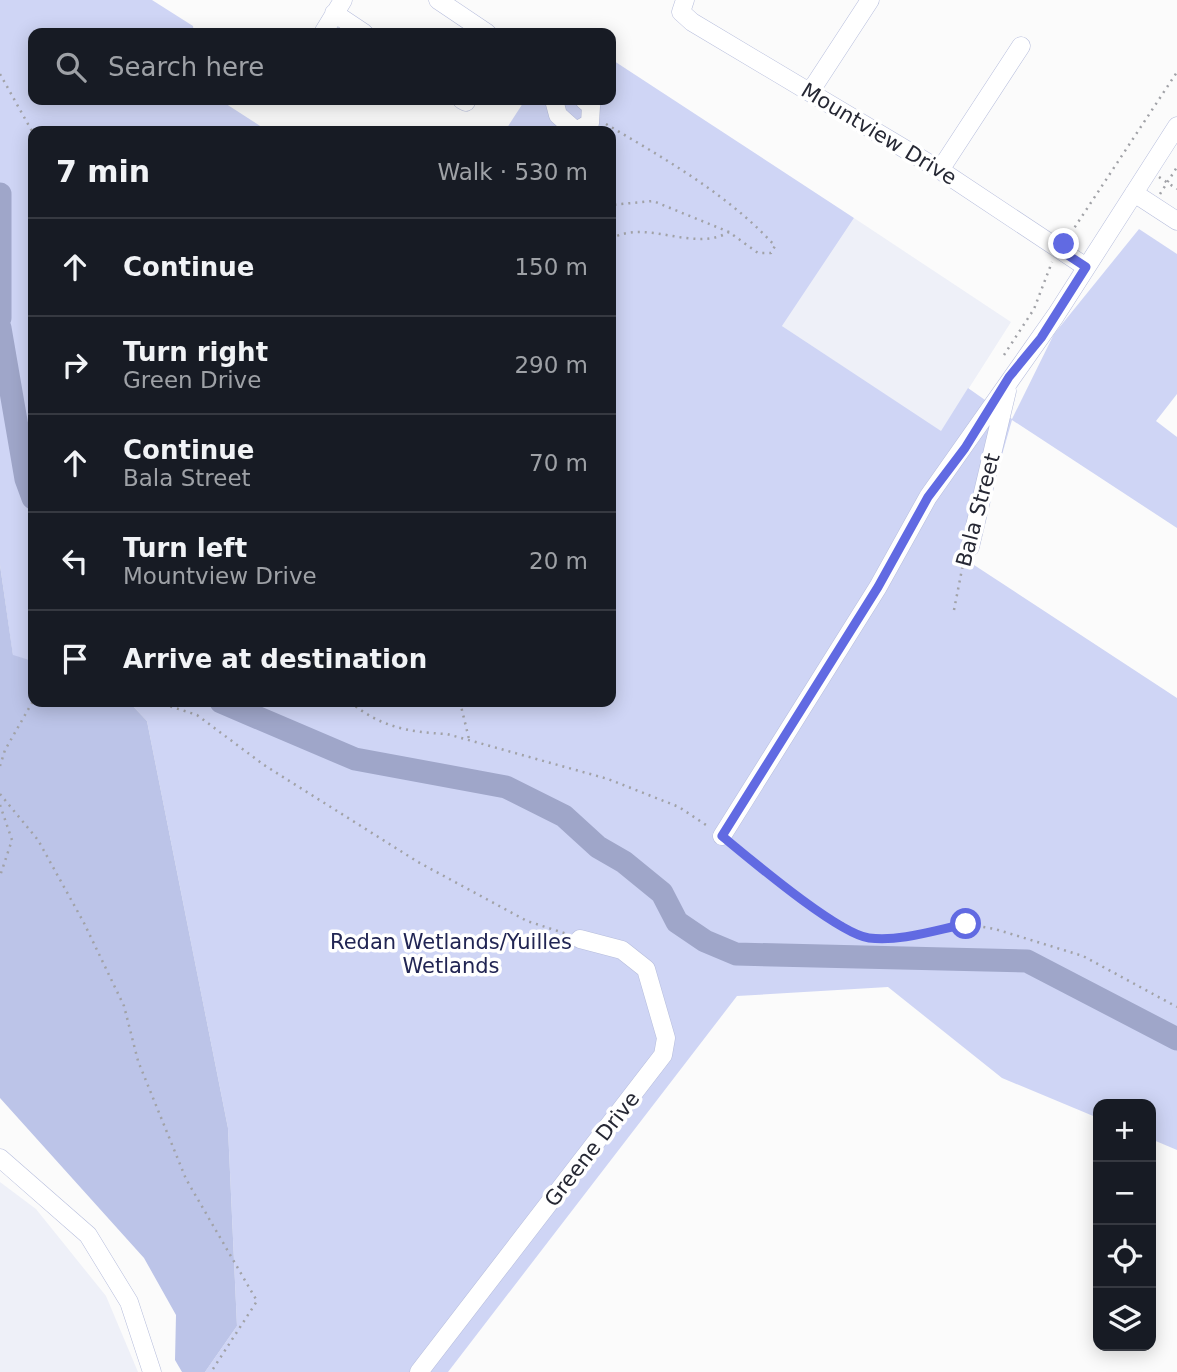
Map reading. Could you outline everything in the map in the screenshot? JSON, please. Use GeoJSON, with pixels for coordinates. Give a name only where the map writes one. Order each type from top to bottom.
{"type":"FeatureCollection","features":[{"type":"Feature","properties":{"kind":"street"},"geometry":{"type":"LineString","coordinates":[[438,0],[480,28]]}},
{"type":"Feature","properties":{"kind":"street","name":"Mountview Drive"},"geometry":{"type":"LineString","coordinates":[[685,0],[681,12],[686,18],[940,170],[1086,267]]}},
{"type":"Feature","properties":{"kind":"street"},"geometry":{"type":"LineString","coordinates":[[810,92],[870,0]]}},
{"type":"Feature","properties":{"kind":"street"},"geometry":{"type":"LineString","coordinates":[[326,28],[339,7],[359,28]]}},
{"type":"Feature","properties":{"kind":"street"},"geometry":{"type":"LineString","coordinates":[[940,170],[1021,46]]}},
{"type":"Feature","properties":{"kind":"street"},"geometry":{"type":"LineString","coordinates":[[555,105],[558,115],[570,126]]}},
{"type":"Feature","properties":{"kind":"street"},"geometry":{"type":"LineString","coordinates":[[585,126],[590,123],[587,108]]}},
{"type":"Feature","properties":{"kind":"street","name":"Bala Street"},"geometry":{"type":"LineString","coordinates":[[970,547],[1009,377],[1041,338],[1177,126]]}},
{"type":"Feature","properties":{"kind":"street"},"geometry":{"type":"LineString","coordinates":[[1134,193],[1177,221]]}},
{"type":"Feature","properties":{"kind":"street"},"geometry":{"type":"LineString","coordinates":[[722,836],[878,587],[928,497],[965,448],[1009,377]]}},
{"type":"Feature","properties":{"kind":"street","name":"Greene Drive"},"geometry":{"type":"LineString","coordinates":[[419,1372],[653,1071],[665,1050],[666,1038],[646,969],[622,950],[580,939]]}},
{"type":"Feature","properties":{"kind":"street"},"geometry":{"type":"LineString","coordinates":[[0,1158],[88,1235],[129,1302],[152,1372]]}},
{"type":"Feature","properties":{"kind":"path"},"geometry":{"type":"LineString","coordinates":[[1004,355],[1034,309],[1048,268],[1177,72]]}},
{"type":"Feature","properties":{"kind":"path"},"geometry":{"type":"LineString","coordinates":[[0,74],[29,126]]}},
{"type":"Feature","properties":{"kind":"path"},"geometry":{"type":"LineString","coordinates":[[587,108],[615,126]]}},
{"type":"Feature","properties":{"kind":"path"},"geometry":{"type":"LineString","coordinates":[[616,127],[724,200],[775,246],[771,253],[758,253],[729,232],[653,201],[616,205]]}},
{"type":"Feature","properties":{"kind":"path"},"geometry":{"type":"LineString","coordinates":[[1153,205],[1177,167]]}},
{"type":"Feature","properties":{"kind":"path"},"geometry":{"type":"LineString","coordinates":[[1149,170],[1177,189]]}},
{"type":"Feature","properties":{"kind":"path"},"geometry":{"type":"LineString","coordinates":[[616,236],[621,233],[643,233],[715,240],[729,232]]}},
{"type":"Feature","properties":{"kind":"path","name":"Bala Street"},"geometry":{"type":"LineString","coordinates":[[954,610],[962,565],[970,547]]}},
{"type":"Feature","properties":{"kind":"path"},"geometry":{"type":"LineString","coordinates":[[0,766],[5,750],[30,707]]}},
{"type":"Feature","properties":{"kind":"path"},"geometry":{"type":"LineString","coordinates":[[172,707],[197,715],[264,765],[418,862],[527,921],[580,939]]}},
{"type":"Feature","properties":{"kind":"path"},"geometry":{"type":"LineString","coordinates":[[356,707],[371,719],[422,733],[447,734],[469,739],[568,766],[679,807],[722,836],[790,892],[867,938],[899,937],[966,924],[995,929],[1083,956],[1177,1007]]}},
{"type":"Feature","properties":{"kind":"path"},"geometry":{"type":"LineString","coordinates":[[461,707],[469,739]]}},
{"type":"Feature","properties":{"kind":"path"},"geometry":{"type":"LineString","coordinates":[[0,794],[38,840],[84,923],[124,1006],[138,1061],[186,1179],[257,1301],[211,1372]]}},
{"type":"Feature","properties":{"kind":"path"},"geometry":{"type":"LineString","coordinates":[[0,805],[12,840],[0,876]]}},
{"type":"Feature","properties":{"kind":"shaded area"},"geometry":{"type":"Polygon","coordinates":[[[854,218],[1011,322],[941,432],[782,326],[854,218]]]}},
{"type":"Feature","properties":{"kind":"shaded area"},"geometry":{"type":"Polygon","coordinates":[[[0,565],[13,655],[28,660],[28,707],[134,707],[147,721],[228,1128],[237,1326],[205,1372],[182,1372],[175,1360],[176,1315],[144,1258],[0,1098],[0,565]]]}},
{"type":"Feature","properties":{"kind":"shaded area"},"geometry":{"type":"Polygon","coordinates":[[[0,1182],[36,1209],[106,1296],[138,1372],[0,1372],[0,1182]]]}},
{"type":"Feature","properties":{"kind":"green space"},"geometry":{"type":"Polygon","coordinates":[[[0,0],[152,0],[193,28],[28,28],[28,105],[228,105],[260,126],[28,126],[28,660],[13,656],[0,565],[0,0]]]}},
{"type":"Feature","properties":{"kind":"green space","name":"Redan Wetlands/Yuilles Wetlands"},"geometry":{"type":"Polygon","coordinates":[[[616,62],[854,218],[782,326],[941,431],[968,388],[1012,419],[1054,334],[1139,229],[1177,254],[1177,394],[1156,421],[1177,437],[1177,528],[1012,420],[971,563],[1177,698],[1177,1150],[1156,1141],[1156,1099],[1093,1099],[1093,1116],[1002,1078],[888,987],[737,996],[448,1372],[205,1372],[237,1326],[228,1128],[147,721],[134,707],[616,707],[616,126],[508,126],[522,105],[616,105],[616,62]]]}},
{"type":"Feature","properties":{"kind":"waterway"},"geometry":{"type":"LineString","coordinates":[[0,194],[0,318]]}},
{"type":"Feature","properties":{"kind":"waterway"},"geometry":{"type":"LineString","coordinates":[[0,328],[28,484]]}},
{"type":"Feature","properties":{"kind":"waterway"},"geometry":{"type":"LineString","coordinates":[[233,707],[355,759],[506,787],[564,816],[598,847],[624,862],[662,893],[677,922],[705,941],[736,954],[1027,961],[1177,1039]]}},
{"type":"Feature","properties":{"kind":"route"},"geometry":{"type":"LineString","coordinates":[[966,924],[899,937],[867,938],[790,892],[722,836],[878,587],[928,497],[965,448],[1009,377],[1041,338],[1086,267],[1060,250],[1064,244]]}}]}
